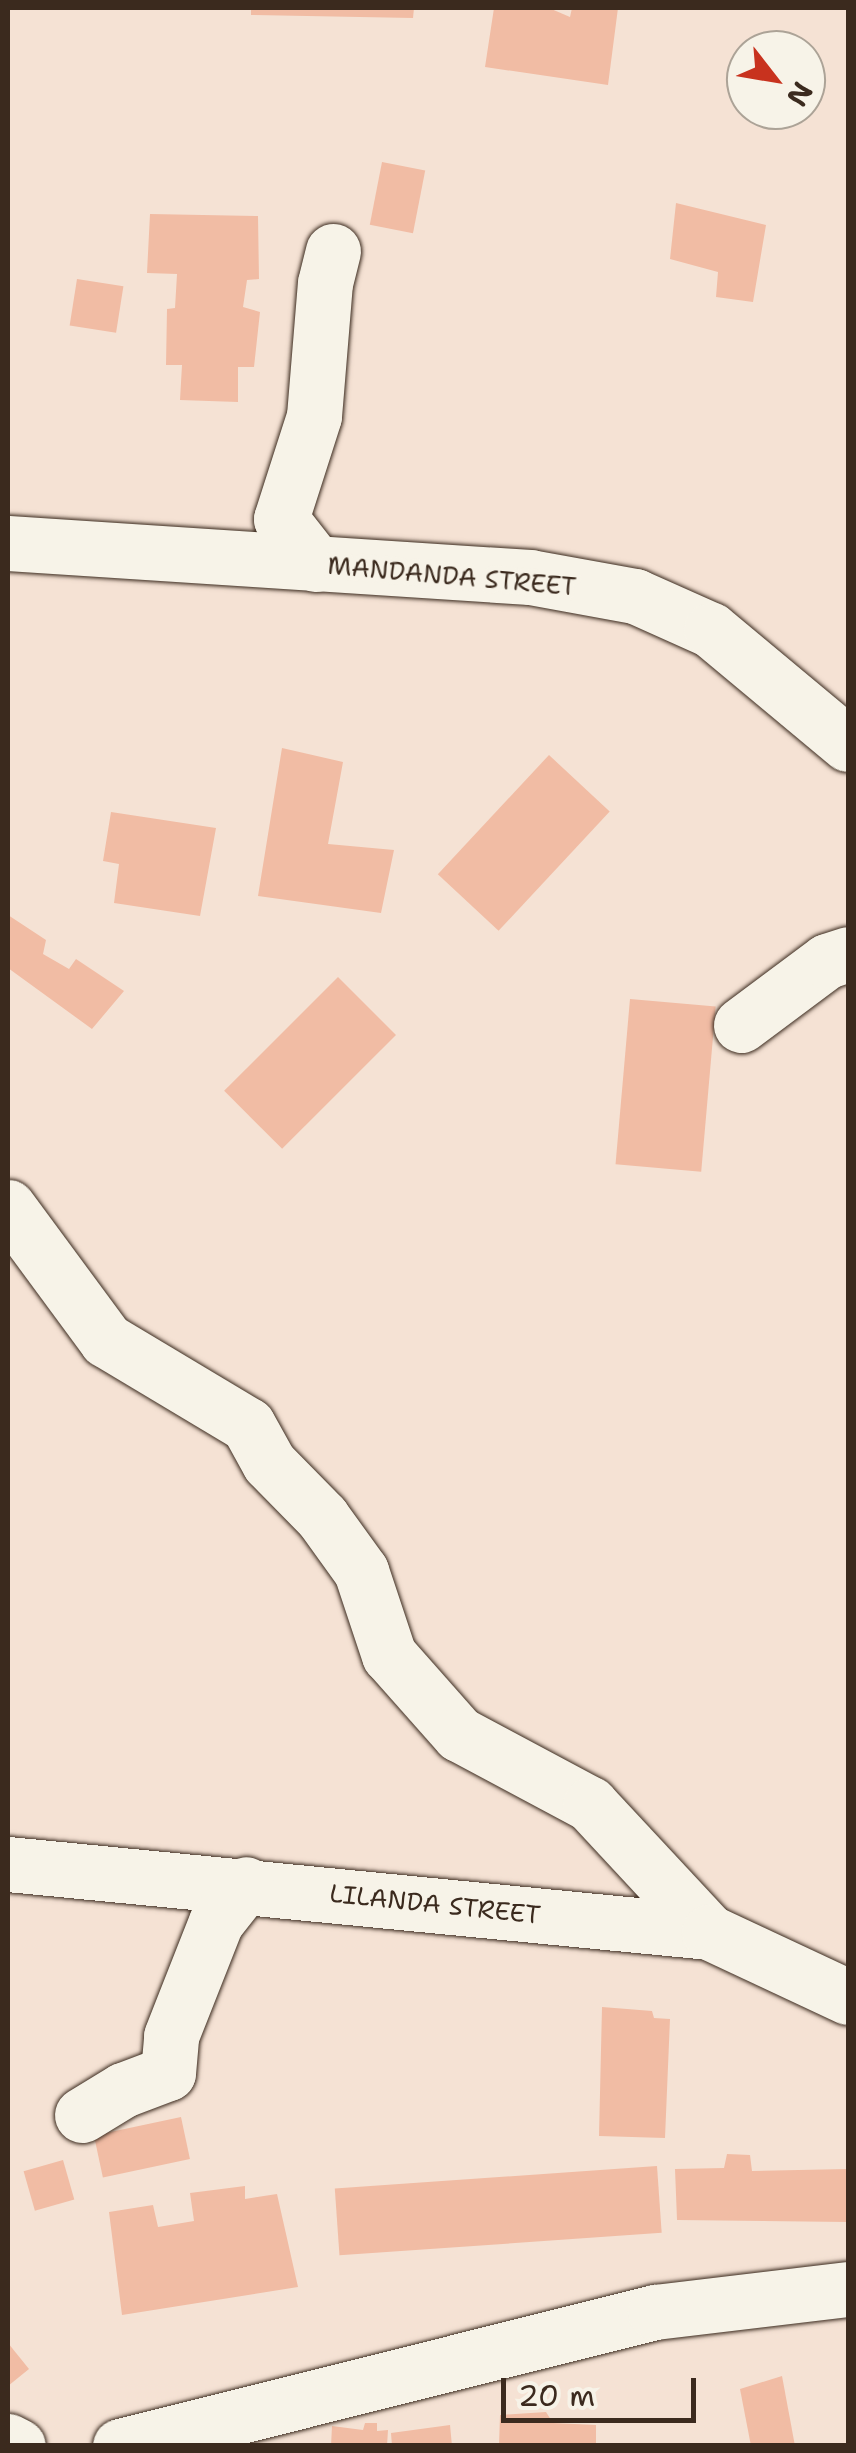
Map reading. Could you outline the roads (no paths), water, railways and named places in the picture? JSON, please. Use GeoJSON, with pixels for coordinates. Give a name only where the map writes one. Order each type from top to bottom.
{"type":"FeatureCollection","features":[{"type":"Feature","properties":{"kind":"street"},"geometry":{"type":"LineString","coordinates":[[316,564],[281,519],[314,416],[325,283],[334,251]]}},
{"type":"Feature","properties":{"kind":"street","name":"MANDANDA STREET"},"geometry":{"type":"LineString","coordinates":[[8,543],[530,577],[635,596],[711,630],[848,744]]}},
{"type":"Feature","properties":{"kind":"street"},"geometry":{"type":"LineString","coordinates":[[742,1025],[827,961],[848,954]]}},
{"type":"Feature","properties":{"kind":"street"},"geometry":{"type":"LineString","coordinates":[[8,1207],[106,1340],[248,1424],[269,1462],[322,1517],[361,1571],[389,1655],[458,1734],[590,1804],[709,1932]]}},
{"type":"Feature","properties":{"kind":"street","name":"LILANDA STREET"},"geometry":{"type":"LineString","coordinates":[[8,1864],[246,1884],[709,1932],[848,1997]]}},
{"type":"Feature","properties":{"kind":"street"},"geometry":{"type":"LineString","coordinates":[[82,2115],[123,2090],[168,2073],[170,2036],[216,1922],[246,1884]]}},
{"type":"Feature","properties":{"kind":"street"},"geometry":{"type":"LineString","coordinates":[[120,2446],[655,2312],[848,2289]]}},
{"type":"Feature","properties":{"kind":"street"},"geometry":{"type":"LineString","coordinates":[[8,2441],[18,2446]]}}]}
